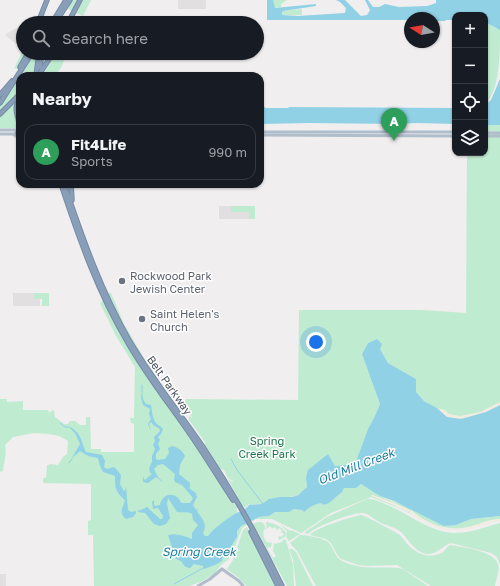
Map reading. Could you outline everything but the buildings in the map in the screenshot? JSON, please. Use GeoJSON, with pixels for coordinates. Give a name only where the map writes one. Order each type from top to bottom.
{"type":"FeatureCollection","features":[{"type":"Feature","properties":{"kind":"highway"},"geometry":{"type":"LineString","coordinates":[[41,16],[47,0]]}},
{"type":"Feature","properties":{"kind":"highway"},"geometry":{"type":"LineString","coordinates":[[56,16],[66,0]]}},
{"type":"Feature","properties":{"kind":"highway"},"geometry":{"type":"LineString","coordinates":[[60,16],[70,0]]}},
{"type":"Feature","properties":{"kind":"highway"},"geometry":{"type":"LineString","coordinates":[[72,16],[80,0]]}},
{"type":"Feature","properties":{"kind":"highway"},"geometry":{"type":"LineString","coordinates":[[17,72],[24,60]]}},
{"type":"Feature","properties":{"kind":"highway"},"geometry":{"type":"LineString","coordinates":[[20,72],[28,60]]}},
{"type":"Feature","properties":{"kind":"highway"},"geometry":{"type":"LineString","coordinates":[[40,72],[41,60]]}},
{"type":"Feature","properties":{"kind":"highway"},"geometry":{"type":"LineString","coordinates":[[42,72],[49,60]]}},
{"type":"Feature","properties":{"kind":"highway"},"geometry":{"type":"LineString","coordinates":[[0,103],[16,74]]}},
{"type":"Feature","properties":{"kind":"highway"},"geometry":{"type":"LineString","coordinates":[[0,103],[16,78]]}},
{"type":"Feature","properties":{"kind":"highway"},"geometry":{"type":"LineString","coordinates":[[0,95],[5,91],[13,79]]}},
{"type":"Feature","properties":{"kind":"highway"},"geometry":{"type":"LineString","coordinates":[[0,114],[16,98]]}},
{"type":"Feature","properties":{"kind":"highway","name":"Belt Parkway"},"geometry":{"type":"LineString","coordinates":[[62,188],[117,324],[138,360],[199,446],[237,504],[283,586]]}},
{"type":"Feature","properties":{"kind":"highway","name":"Belt Parkway"},"geometry":{"type":"LineString","coordinates":[[65,188],[101,287]]}},
{"type":"Feature","properties":{"kind":"highway"},"geometry":{"type":"LineString","coordinates":[[71,188],[71,196],[76,219]]}},
{"type":"Feature","properties":{"kind":"highway","name":"Belt Parkway"},"geometry":{"type":"LineString","coordinates":[[251,529],[278,586]]}},
{"type":"Feature","properties":{"kind":"main road"},"geometry":{"type":"LineString","coordinates":[[0,130],[16,131]]}},
{"type":"Feature","properties":{"kind":"main road"},"geometry":{"type":"LineString","coordinates":[[0,134],[10,134],[16,132]]}},
{"type":"Feature","properties":{"kind":"main road"},"geometry":{"type":"LineString","coordinates":[[264,132],[452,132]]}},
{"type":"Feature","properties":{"kind":"main road"},"geometry":{"type":"LineString","coordinates":[[488,133],[500,135]]}},
{"type":"Feature","properties":{"kind":"main road"},"geometry":{"type":"LineString","coordinates":[[264,135],[452,136]]}},
{"type":"Feature","properties":{"kind":"main road"},"geometry":{"type":"LineString","coordinates":[[488,136],[500,135]]}},
{"type":"Feature","properties":{"kind":"main road"},"geometry":{"type":"LineString","coordinates":[[198,586],[210,580],[222,569]]}},
{"type":"Feature","properties":{"kind":"main road"},"geometry":{"type":"LineString","coordinates":[[203,586],[215,578],[222,569]]}},
{"type":"Feature","properties":{"kind":"main road"},"geometry":{"type":"LineString","coordinates":[[222,569],[238,580],[243,586]]}},
{"type":"Feature","properties":{"kind":"street"},"geometry":{"type":"LineString","coordinates":[[10,134],[16,137]]}},
{"type":"Feature","properties":{"kind":"shaded area"},"geometry":{"type":"Polygon","coordinates":[[[178,0],[206,0],[206,9],[178,9],[178,0]]]}},
{"type":"Feature","properties":{"kind":"shaded area"},"geometry":{"type":"Polygon","coordinates":[[[16,28],[16,44],[5,35],[16,28]]]}},
{"type":"Feature","properties":{"kind":"shaded area"},"geometry":{"type":"Polygon","coordinates":[[[219,206],[231,206],[231,212],[249,212],[249,219],[219,219],[219,206]]]}},
{"type":"Feature","properties":{"kind":"shaded area"},"geometry":{"type":"Polygon","coordinates":[[[13,293],[34,293],[34,299],[40,299],[40,306],[13,306],[13,293]]]}},
{"type":"Feature","properties":{"kind":"shaded area"},"geometry":{"type":"Polygon","coordinates":[[[0,574],[6,574],[6,586],[0,586],[0,574]]]}},
{"type":"Feature","properties":{"kind":"green space"},"geometry":{"type":"Polygon","coordinates":[[[72,0],[78,0],[72,11],[66,8],[72,0]]]}},
{"type":"Feature","properties":{"kind":"green space"},"geometry":{"type":"Polygon","coordinates":[[[83,0],[91,0],[83,16],[76,13],[83,0]]]}},
{"type":"Feature","properties":{"kind":"green space"},"geometry":{"type":"Polygon","coordinates":[[[273,0],[287,0],[281,4],[281,7],[274,8],[273,0]]]}},
{"type":"Feature","properties":{"kind":"green space"},"geometry":{"type":"Polygon","coordinates":[[[302,9],[302,15],[282,15],[283,11],[302,9]]]}},
{"type":"Feature","properties":{"kind":"green space"},"geometry":{"type":"Polygon","coordinates":[[[488,24],[500,30],[498,70],[494,90],[488,101],[488,24]]]}},
{"type":"Feature","properties":{"kind":"green space"},"geometry":{"type":"Polygon","coordinates":[[[18,60],[23,60],[19,68],[14,69],[18,60]]]}},
{"type":"Feature","properties":{"kind":"green space"},"geometry":{"type":"Polygon","coordinates":[[[29,60],[37,60],[35,72],[21,72],[29,60]]]}},
{"type":"Feature","properties":{"kind":"green space"},"geometry":{"type":"Polygon","coordinates":[[[51,60],[64,60],[58,72],[45,72],[51,60]]]}},
{"type":"Feature","properties":{"kind":"green space"},"geometry":{"type":"Polygon","coordinates":[[[16,80],[16,96],[0,112],[0,105],[16,80]]]}},
{"type":"Feature","properties":{"kind":"green space"},"geometry":{"type":"Polygon","coordinates":[[[16,101],[14,111],[16,128],[0,128],[0,117],[16,101]]]}},
{"type":"Feature","properties":{"kind":"green space","name":"Spring Creek Park"},"geometry":{"type":"Polygon","coordinates":[[[488,125],[500,125],[500,405],[461,419],[447,418],[437,408],[424,401],[416,392],[416,379],[388,363],[380,349],[377,339],[368,343],[362,354],[380,404],[368,429],[355,464],[335,466],[328,454],[306,478],[307,487],[298,494],[271,499],[262,504],[249,504],[245,508],[241,504],[228,479],[233,481],[228,478],[224,470],[220,469],[238,500],[201,442],[163,387],[217,464],[205,445],[205,442],[189,420],[189,416],[192,418],[185,410],[184,403],[186,399],[298,400],[299,310],[423,310],[466,313],[467,156],[488,156],[488,125]]]}},
{"type":"Feature","properties":{"kind":"green space"},"geometry":{"type":"Polygon","coordinates":[[[231,206],[255,206],[255,219],[249,219],[249,212],[231,212],[231,206]]]}},
{"type":"Feature","properties":{"kind":"green space"},"geometry":{"type":"Polygon","coordinates":[[[34,293],[49,293],[49,306],[42,306],[42,299],[34,299],[34,293]]]}},
{"type":"Feature","properties":{"kind":"green space"},"geometry":{"type":"Polygon","coordinates":[[[111,293],[124,324],[149,366],[125,328],[107,294],[111,293]]]}},
{"type":"Feature","properties":{"kind":"green space","name":"Spring Creek Park"},"geometry":{"type":"Polygon","coordinates":[[[104,299],[134,356],[188,432],[237,508],[236,509],[244,524],[259,517],[269,516],[275,512],[289,512],[294,509],[306,510],[317,503],[321,503],[323,505],[337,496],[344,488],[355,488],[361,484],[384,498],[456,525],[471,519],[500,516],[500,519],[489,520],[464,528],[448,528],[432,524],[411,510],[409,513],[434,526],[399,508],[371,497],[331,513],[301,533],[272,519],[256,519],[242,528],[233,552],[228,560],[221,565],[214,574],[201,582],[189,586],[94,586],[93,535],[88,535],[88,521],[91,520],[91,484],[43,483],[43,478],[46,478],[47,465],[58,465],[67,454],[68,441],[59,436],[49,434],[34,433],[13,437],[5,445],[6,455],[3,471],[0,472],[0,399],[7,399],[7,402],[23,401],[23,410],[48,410],[49,413],[54,410],[55,417],[64,424],[68,424],[70,421],[75,421],[80,425],[86,425],[86,417],[90,417],[91,449],[101,449],[101,452],[134,452],[134,424],[131,423],[130,418],[134,418],[135,367],[116,336],[100,303],[104,299]],[[372,495],[408,512],[409,510],[372,495]]]}},
{"type":"Feature","properties":{"kind":"green space"},"geometry":{"type":"Polygon","coordinates":[[[367,499],[381,502],[393,507],[434,529],[443,532],[458,533],[476,530],[500,523],[500,565],[497,557],[491,553],[451,543],[436,552],[430,554],[422,553],[415,548],[401,532],[364,513],[342,518],[318,527],[308,534],[305,533],[327,517],[367,499]]]}},
{"type":"Feature","properties":{"kind":"green space"},"geometry":{"type":"Polygon","coordinates":[[[361,515],[400,535],[407,544],[423,555],[437,555],[445,551],[450,545],[477,550],[491,556],[498,564],[495,586],[431,586],[397,565],[367,566],[358,565],[341,559],[331,543],[326,539],[310,535],[326,526],[361,515]]]}},
{"type":"Feature","properties":{"kind":"green space"},"geometry":{"type":"Polygon","coordinates":[[[262,522],[264,524],[266,530],[264,529],[264,537],[267,542],[272,543],[271,547],[267,548],[273,558],[276,556],[273,551],[274,543],[282,542],[284,539],[286,540],[293,565],[294,586],[287,586],[252,524],[262,522]]]}},
{"type":"Feature","properties":{"kind":"green space"},"geometry":{"type":"Polygon","coordinates":[[[266,522],[282,528],[286,533],[285,537],[279,540],[278,537],[282,537],[284,534],[281,532],[282,530],[278,528],[277,531],[276,528],[274,527],[273,529],[270,526],[267,529],[266,522]]]}},
{"type":"Feature","properties":{"kind":"green space"},"geometry":{"type":"Polygon","coordinates":[[[280,524],[290,531],[291,530],[300,534],[289,541],[286,537],[287,531],[280,524]]]}},
{"type":"Feature","properties":{"kind":"green space"},"geometry":{"type":"Polygon","coordinates":[[[247,527],[276,586],[246,586],[239,578],[227,569],[233,560],[243,530],[247,527]]]}},
{"type":"Feature","properties":{"kind":"green space"},"geometry":{"type":"Polygon","coordinates":[[[300,535],[315,537],[327,541],[331,545],[336,556],[342,561],[357,566],[370,568],[403,569],[428,586],[316,586],[297,551],[290,543],[300,535]]]}},
{"type":"Feature","properties":{"kind":"green space"},"geometry":{"type":"Polygon","coordinates":[[[289,549],[296,552],[313,586],[296,586],[293,560],[289,549]]]}},
{"type":"Feature","properties":{"kind":"sand"},"geometry":{"type":"Polygon","coordinates":[[[500,402],[500,405],[474,416],[459,418],[443,415],[437,408],[445,410],[449,414],[460,416],[480,412],[500,402]]]}},
{"type":"Feature","properties":{"kind":"sand"},"geometry":{"type":"Polygon","coordinates":[[[372,495],[395,503],[411,511],[421,518],[442,527],[458,529],[494,520],[500,519],[500,521],[466,529],[448,530],[434,526],[409,513],[410,511],[408,512],[371,496],[372,495]]]}},
{"type":"Feature","properties":{"kind":"water"},"geometry":{"type":"Polygon","coordinates":[[[267,0],[273,0],[275,8],[316,4],[316,6],[283,11],[282,13],[282,15],[298,16],[345,13],[346,8],[336,0],[345,0],[361,16],[367,15],[370,10],[365,0],[368,0],[373,7],[379,7],[385,4],[399,7],[427,6],[436,3],[436,0],[500,0],[500,30],[488,24],[488,12],[452,12],[452,20],[445,21],[440,21],[440,12],[404,12],[404,20],[267,20],[267,0]]]}},
{"type":"Feature","properties":{"kind":"water"},"geometry":{"type":"Polygon","coordinates":[[[500,79],[500,125],[488,125],[488,102],[491,100],[500,79]]]}},
{"type":"Feature","properties":{"kind":"water"},"geometry":{"type":"Polygon","coordinates":[[[264,107],[452,108],[452,124],[264,124],[264,107]]]}},
{"type":"Feature","properties":{"kind":"water","name":"Old Mill Creek"},"geometry":{"type":"Polygon","coordinates":[[[377,339],[382,344],[380,349],[388,363],[416,379],[416,392],[424,401],[437,408],[447,417],[461,419],[486,412],[500,405],[500,516],[471,519],[456,525],[444,526],[394,501],[380,496],[361,484],[356,488],[344,488],[342,492],[329,503],[323,505],[321,503],[316,504],[304,512],[302,510],[294,509],[289,512],[275,512],[269,516],[259,517],[241,526],[237,531],[237,537],[223,556],[222,561],[215,565],[204,569],[203,566],[194,564],[189,568],[181,561],[176,559],[168,535],[183,536],[192,539],[192,533],[198,525],[193,520],[192,514],[177,512],[168,498],[167,504],[170,518],[166,524],[160,526],[154,524],[145,513],[138,511],[147,507],[160,519],[162,519],[163,516],[158,508],[153,509],[152,502],[154,500],[154,505],[156,506],[160,505],[162,499],[169,495],[179,498],[182,503],[190,503],[193,498],[182,485],[175,482],[175,474],[163,464],[158,465],[154,469],[158,477],[164,483],[156,477],[148,483],[143,482],[144,476],[145,480],[152,474],[149,470],[155,449],[153,445],[155,441],[154,437],[160,431],[159,428],[154,426],[151,422],[149,424],[151,432],[148,424],[151,419],[149,414],[150,409],[143,405],[141,398],[142,391],[146,404],[151,405],[155,422],[163,429],[158,437],[160,440],[158,444],[160,449],[156,454],[156,459],[165,459],[169,453],[168,448],[172,446],[184,454],[185,456],[180,465],[179,474],[190,483],[189,488],[196,493],[197,497],[193,505],[196,510],[198,508],[197,511],[205,524],[203,533],[205,536],[208,536],[223,522],[249,505],[262,504],[269,499],[298,495],[307,487],[306,478],[308,470],[328,454],[335,466],[355,464],[368,429],[380,404],[362,354],[368,343],[377,339]]]}},
{"type":"Feature","properties":{"kind":"water"},"geometry":{"type":"Polygon","coordinates":[[[68,426],[76,431],[86,452],[102,455],[105,461],[104,467],[107,469],[114,467],[121,475],[120,484],[124,491],[126,486],[128,510],[131,512],[136,511],[133,517],[126,519],[122,515],[125,500],[116,489],[115,476],[103,472],[98,458],[88,456],[80,451],[72,458],[80,444],[75,433],[68,426]]]}},
{"type":"Feature","properties":{"kind":"waterway"},"geometry":{"type":"LineString","coordinates":[[142,385],[142,392]]}},
{"type":"Feature","properties":{"kind":"waterway","name":"Spring Creek"},"geometry":{"type":"LineString","coordinates":[[60,423],[65,427],[68,427]]}},
{"type":"Feature","properties":{"kind":"waterway","name":"Spring Creek"},"geometry":{"type":"LineString","coordinates":[[69,463],[72,459]]}},
{"type":"Feature","properties":{"kind":"waterway"},"geometry":{"type":"LineString","coordinates":[[231,459],[237,470],[263,504]]}},
{"type":"Feature","properties":{"kind":"waterway"},"geometry":{"type":"LineString","coordinates":[[174,584],[205,567]]}},
{"type":"Feature","properties":{"kind":"place","name":"Fit4Life"},"geometry":{"type":"Point","coordinates":[394,141]}},
{"type":"Feature","properties":{"kind":"place","name":"Rockwood Park Jewish Center"},"geometry":{"type":"Point","coordinates":[122,281]}},
{"type":"Feature","properties":{"kind":"place","name":"Saint Helen's Church"},"geometry":{"type":"Point","coordinates":[142,319]}}]}
